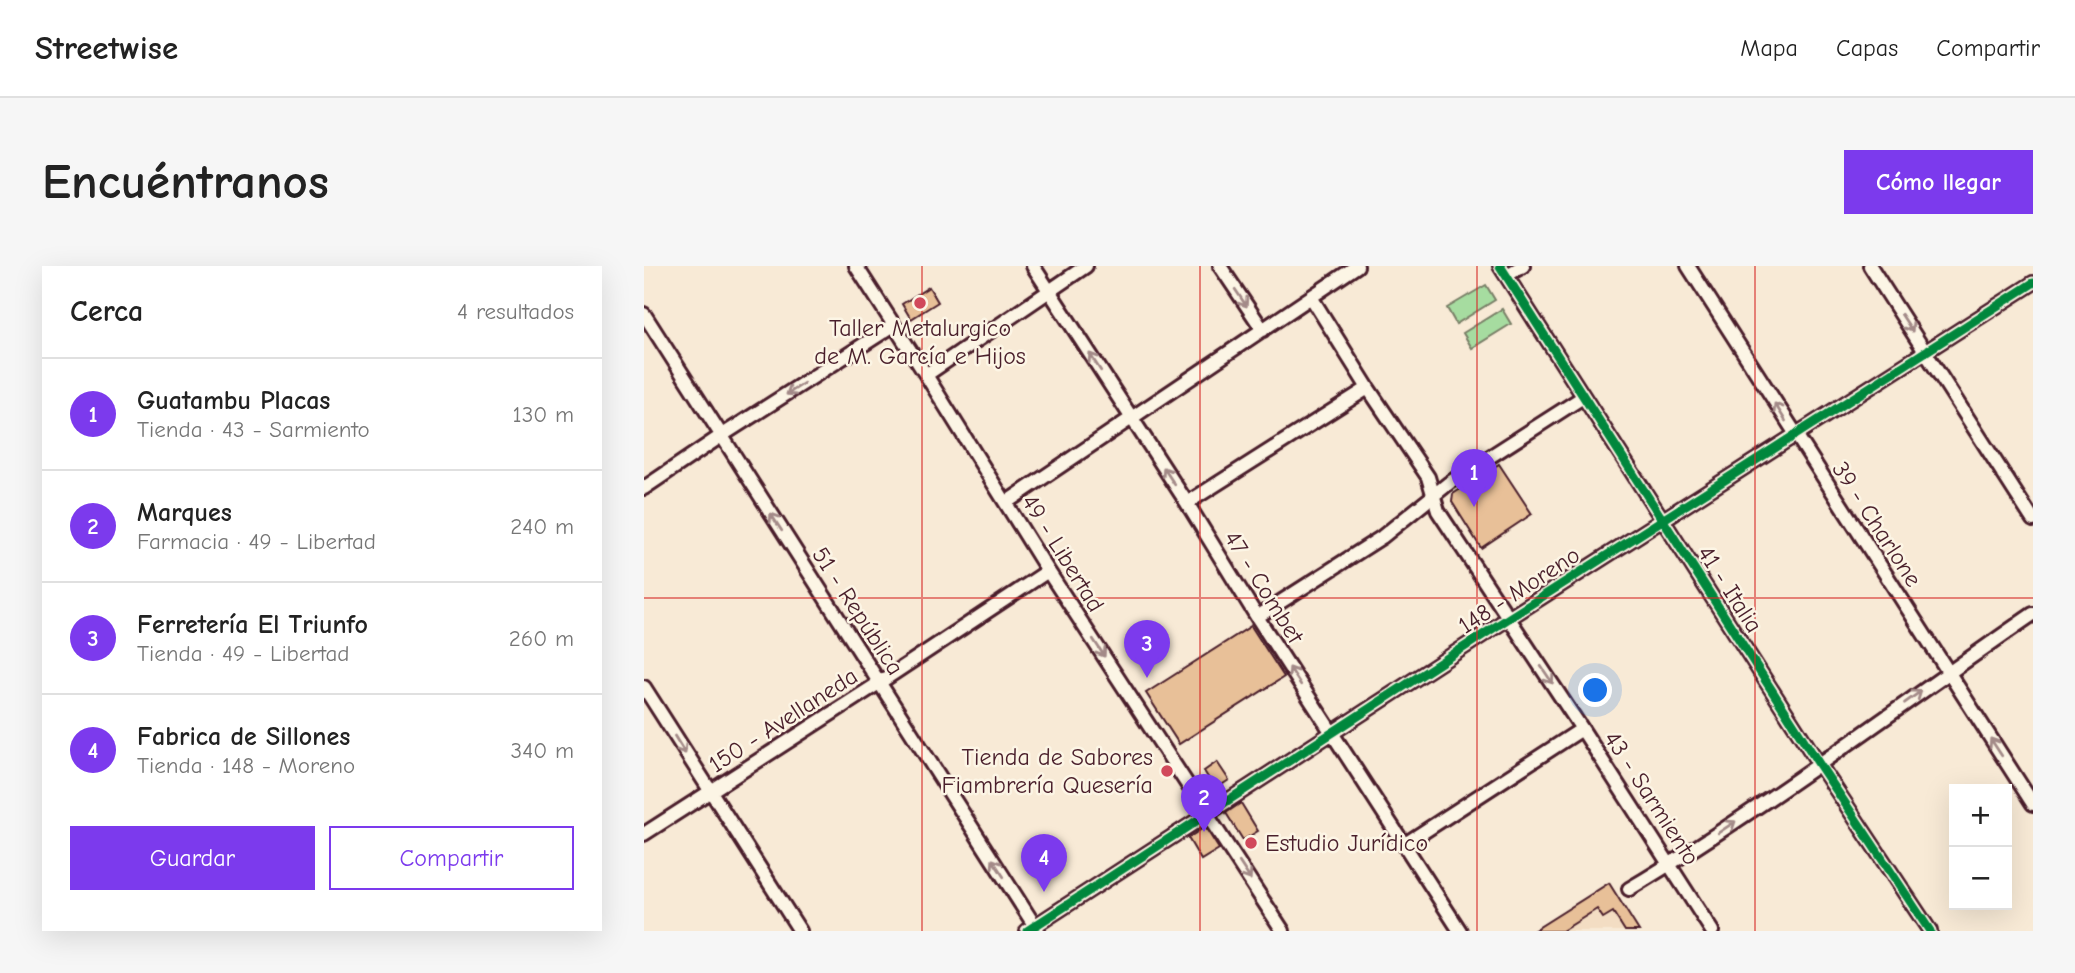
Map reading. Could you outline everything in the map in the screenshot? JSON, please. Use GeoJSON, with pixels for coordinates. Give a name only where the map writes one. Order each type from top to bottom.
{"type":"FeatureCollection","features":[{"type":"Feature","properties":{"kind":"street","name":"49 - Libertad"},"geometry":{"type":"LineString","coordinates":[[856,266],[1048,570],[1283,931]]}},
{"type":"Feature","properties":{"kind":"street","name":"47 - Combet"},"geometry":{"type":"LineString","coordinates":[[1034,266],[1460,931]]}},
{"type":"Feature","properties":{"kind":"street"},"geometry":{"type":"LineString","coordinates":[[926,374],[1087,266]]}},
{"type":"Feature","properties":{"kind":"street"},"geometry":{"type":"LineString","coordinates":[[1220,266],[1263,330]]}},
{"type":"Feature","properties":{"kind":"street"},"geometry":{"type":"LineString","coordinates":[[1007,502],[1357,266]]}},
{"type":"Feature","properties":{"kind":"street"},"geometry":{"type":"LineString","coordinates":[[1504,271],[1523,266]]}},
{"type":"Feature","properties":{"kind":"street","name":"39 - Charlone"},"geometry":{"type":"LineString","coordinates":[[1688,266],[2033,804]]}},
{"type":"Feature","properties":{"kind":"street"},"geometry":{"type":"LineString","coordinates":[[1870,266],[2033,520]]}},
{"type":"Feature","properties":{"kind":"street","name":"41 - Italia"},"geometry":{"type":"LineString","coordinates":[[1504,271],[1819,764],[1930,931]]}},
{"type":"Feature","properties":{"kind":"street","name":"148 - Moreno"},"geometry":{"type":"LineString","coordinates":[[1034,929],[1509,618],[2033,283]]}},
{"type":"Feature","properties":{"kind":"street","name":"43 - Sarmiento"},"geometry":{"type":"LineString","coordinates":[[1311,297],[1428,477],[1438,511],[1712,931]]}},
{"type":"Feature","properties":{"kind":"street","name":"51 - República"},"geometry":{"type":"LineString","coordinates":[[644,314],[1034,929]]}},
{"type":"Feature","properties":{"kind":"street"},"geometry":{"type":"LineString","coordinates":[[644,488],[894,326]]}},
{"type":"Feature","properties":{"kind":"street"},"geometry":{"type":"LineString","coordinates":[[1187,503],[1368,388]]}},
{"type":"Feature","properties":{"kind":"street"},"geometry":{"type":"LineString","coordinates":[[1257,617],[1382,537],[1433,494],[1583,397]]}},
{"type":"Feature","properties":{"kind":"street","name":"150 - Avellaneda"},"geometry":{"type":"LineString","coordinates":[[644,834],[879,683],[1048,570]]}},
{"type":"Feature","properties":{"kind":"street"},"geometry":{"type":"LineString","coordinates":[[1629,889],[1819,764],[2033,614]]}},
{"type":"Feature","properties":{"kind":"street"},"geometry":{"type":"LineString","coordinates":[[644,687],[800,931]]}},
{"type":"Feature","properties":{"kind":"street"},"geometry":{"type":"LineString","coordinates":[[1405,844],[1582,729]]}},
{"type":"Feature","properties":{"kind":"shaded area"},"geometry":{"type":"Polygon","coordinates":[[[1609,883],[1639,931],[1533,931],[1609,883]]]}},
{"type":"Feature","properties":{"kind":"green space"},"geometry":{"type":"Polygon","coordinates":[[[1486,285],[1495,300],[1456,324],[1447,308],[1486,285]]]}},
{"type":"Feature","properties":{"kind":"green space"},"geometry":{"type":"Polygon","coordinates":[[[1502,309],[1511,324],[1472,348],[1463,333],[1502,309]]]}},
{"type":"Feature","properties":{"kind":"building","name":"Taller Metalurgico de M. García e Hijos"},"geometry":{"type":"Polygon","coordinates":[[[929,287],[938,302],[911,319],[902,304],[929,287]]]}},
{"type":"Feature","properties":{"kind":"building"},"geometry":{"type":"Polygon","coordinates":[[[1499,464],[1532,514],[1481,548],[1452,502],[1453,494],[1499,464]]]}},
{"type":"Feature","properties":{"kind":"building"},"geometry":{"type":"Polygon","coordinates":[[[1251,626],[1284,677],[1179,744],[1146,693],[1251,626]]]}},
{"type":"Feature","properties":{"kind":"building"},"geometry":{"type":"Polygon","coordinates":[[[1217,762],[1229,780],[1220,786],[1212,784],[1204,771],[1217,762]]]}},
{"type":"Feature","properties":{"kind":"building"},"geometry":{"type":"Polygon","coordinates":[[[1241,803],[1258,831],[1243,840],[1226,813],[1241,803]]]}},
{"type":"Feature","properties":{"kind":"building"},"geometry":{"type":"Polygon","coordinates":[[[1205,827],[1219,849],[1201,860],[1188,838],[1205,827]]]}},
{"type":"Feature","properties":{"kind":"building"},"geometry":{"type":"Polygon","coordinates":[[[1609,883],[1639,931],[1625,931],[1613,912],[1603,918],[1597,909],[1562,931],[1533,931],[1609,883]]]}},
{"type":"Feature","properties":{"kind":"cycle path"},"geometry":{"type":"LineString","coordinates":[[1500,266],[1819,764],[1930,931]]}},
{"type":"Feature","properties":{"kind":"cycle path"},"geometry":{"type":"LineString","coordinates":[[1027,931],[1509,618],[2033,283]]}},
{"type":"Feature","properties":{"kind":"place","name":"Taller Metalurgico de M. García e Hijos"},"geometry":{"type":"Point","coordinates":[920,303]}},
{"type":"Feature","properties":{"kind":"place","name":"Guatambu Placas"},"geometry":{"type":"Point","coordinates":[1474,507]}},
{"type":"Feature","properties":{"kind":"place","name":"Ferretería El Triunfo"},"geometry":{"type":"Point","coordinates":[1147,678]}},
{"type":"Feature","properties":{"kind":"place","name":"Tienda de Sabores Fiambrería Quesería"},"geometry":{"type":"Point","coordinates":[1167,771]}},
{"type":"Feature","properties":{"kind":"place","name":"Marques"},"geometry":{"type":"Point","coordinates":[1204,832]}},
{"type":"Feature","properties":{"kind":"place","name":"Estudio Jurídico"},"geometry":{"type":"Point","coordinates":[1251,843]}},
{"type":"Feature","properties":{"kind":"place","name":"Fabrica de Sillones"},"geometry":{"type":"Point","coordinates":[1044,892]}}]}
